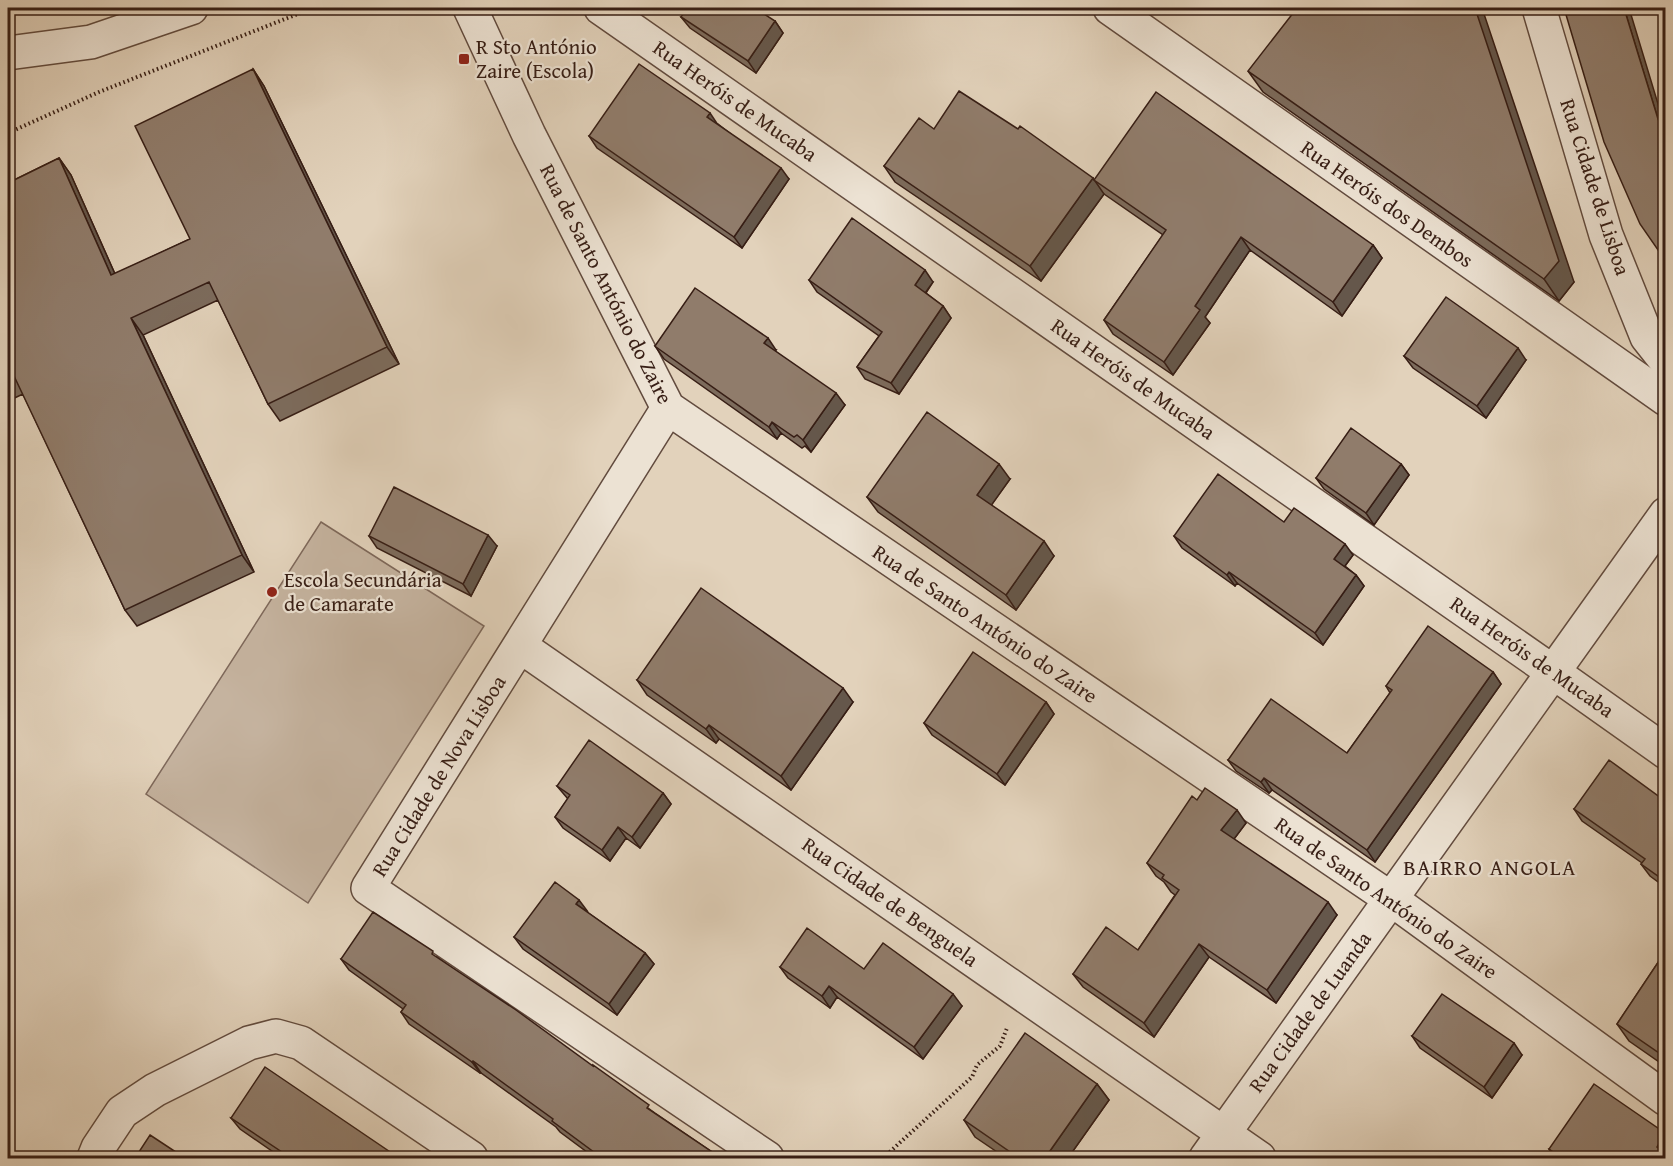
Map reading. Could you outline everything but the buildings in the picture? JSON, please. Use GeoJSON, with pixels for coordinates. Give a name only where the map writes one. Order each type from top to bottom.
{"type":"FeatureCollection","features":[{"type":"Feature","properties":{"kind":"street"},"geometry":{"type":"LineString","coordinates":[[8,53],[91,42],[191,8]]}},
{"type":"Feature","properties":{"kind":"street","name":"Rua de Santo António do Zaire"},"geometry":{"type":"LineString","coordinates":[[470,8],[528,135],[668,408],[1391,899],[1665,1099]]}},
{"type":"Feature","properties":{"kind":"street","name":"Rua Heróis de Mucaba"},"geometry":{"type":"LineString","coordinates":[[600,8],[1554,672],[1665,752]]}},
{"type":"Feature","properties":{"kind":"street","name":"Rua Heróis dos Dembos"},"geometry":{"type":"LineString","coordinates":[[1110,8],[1665,399]]}},
{"type":"Feature","properties":{"kind":"street","name":"Rua Cidade de Lisboa"},"geometry":{"type":"LineString","coordinates":[[1539,8],[1606,235],[1647,337],[1665,360]]}},
{"type":"Feature","properties":{"kind":"street","name":"Rua Cidade de Nova Lisboa"},"geometry":{"type":"LineString","coordinates":[[668,408],[368,888],[767,1158]]}},
{"type":"Feature","properties":{"kind":"street","name":"Rua Cidade de Luanda"},"geometry":{"type":"LineString","coordinates":[[1215,1146],[1665,514]]}},
{"type":"Feature","properties":{"kind":"street","name":"Rua Cidade de Benguela"},"geometry":{"type":"LineString","coordinates":[[520,646],[1020,992],[1215,1146],[1259,1158]]}},
{"type":"Feature","properties":{"kind":"street"},"geometry":{"type":"LineString","coordinates":[[94,1158],[122,1112],[154,1090],[249,1043],[276,1036],[301,1043],[471,1158]]}},
{"type":"Feature","properties":{"kind":"path"},"geometry":{"type":"LineString","coordinates":[[8,133],[99,92],[313,8]]}},
{"type":"Feature","properties":{"kind":"path"},"geometry":{"type":"LineString","coordinates":[[883,1158],[972,1077],[977,1065],[1000,1046],[1020,992]]}},
{"type":"Feature","properties":{"kind":"shaded area"},"geometry":{"type":"Polygon","coordinates":[[[321,522],[484,626],[308,903],[146,794],[321,522]]]}},
{"type":"Feature","properties":{"kind":"place","name":"R Sto António Zaire (Escola)"},"geometry":{"type":"Point","coordinates":[464,59]}},
{"type":"Feature","properties":{"kind":"place","name":"Escola Secundária de Camarate"},"geometry":{"type":"Point","coordinates":[272,592]}},
{"type":"Feature","properties":{"kind":"district","name":"BAIRRO ANGOLA"},"geometry":{"type":"Point","coordinates":[1490,867]}}]}
